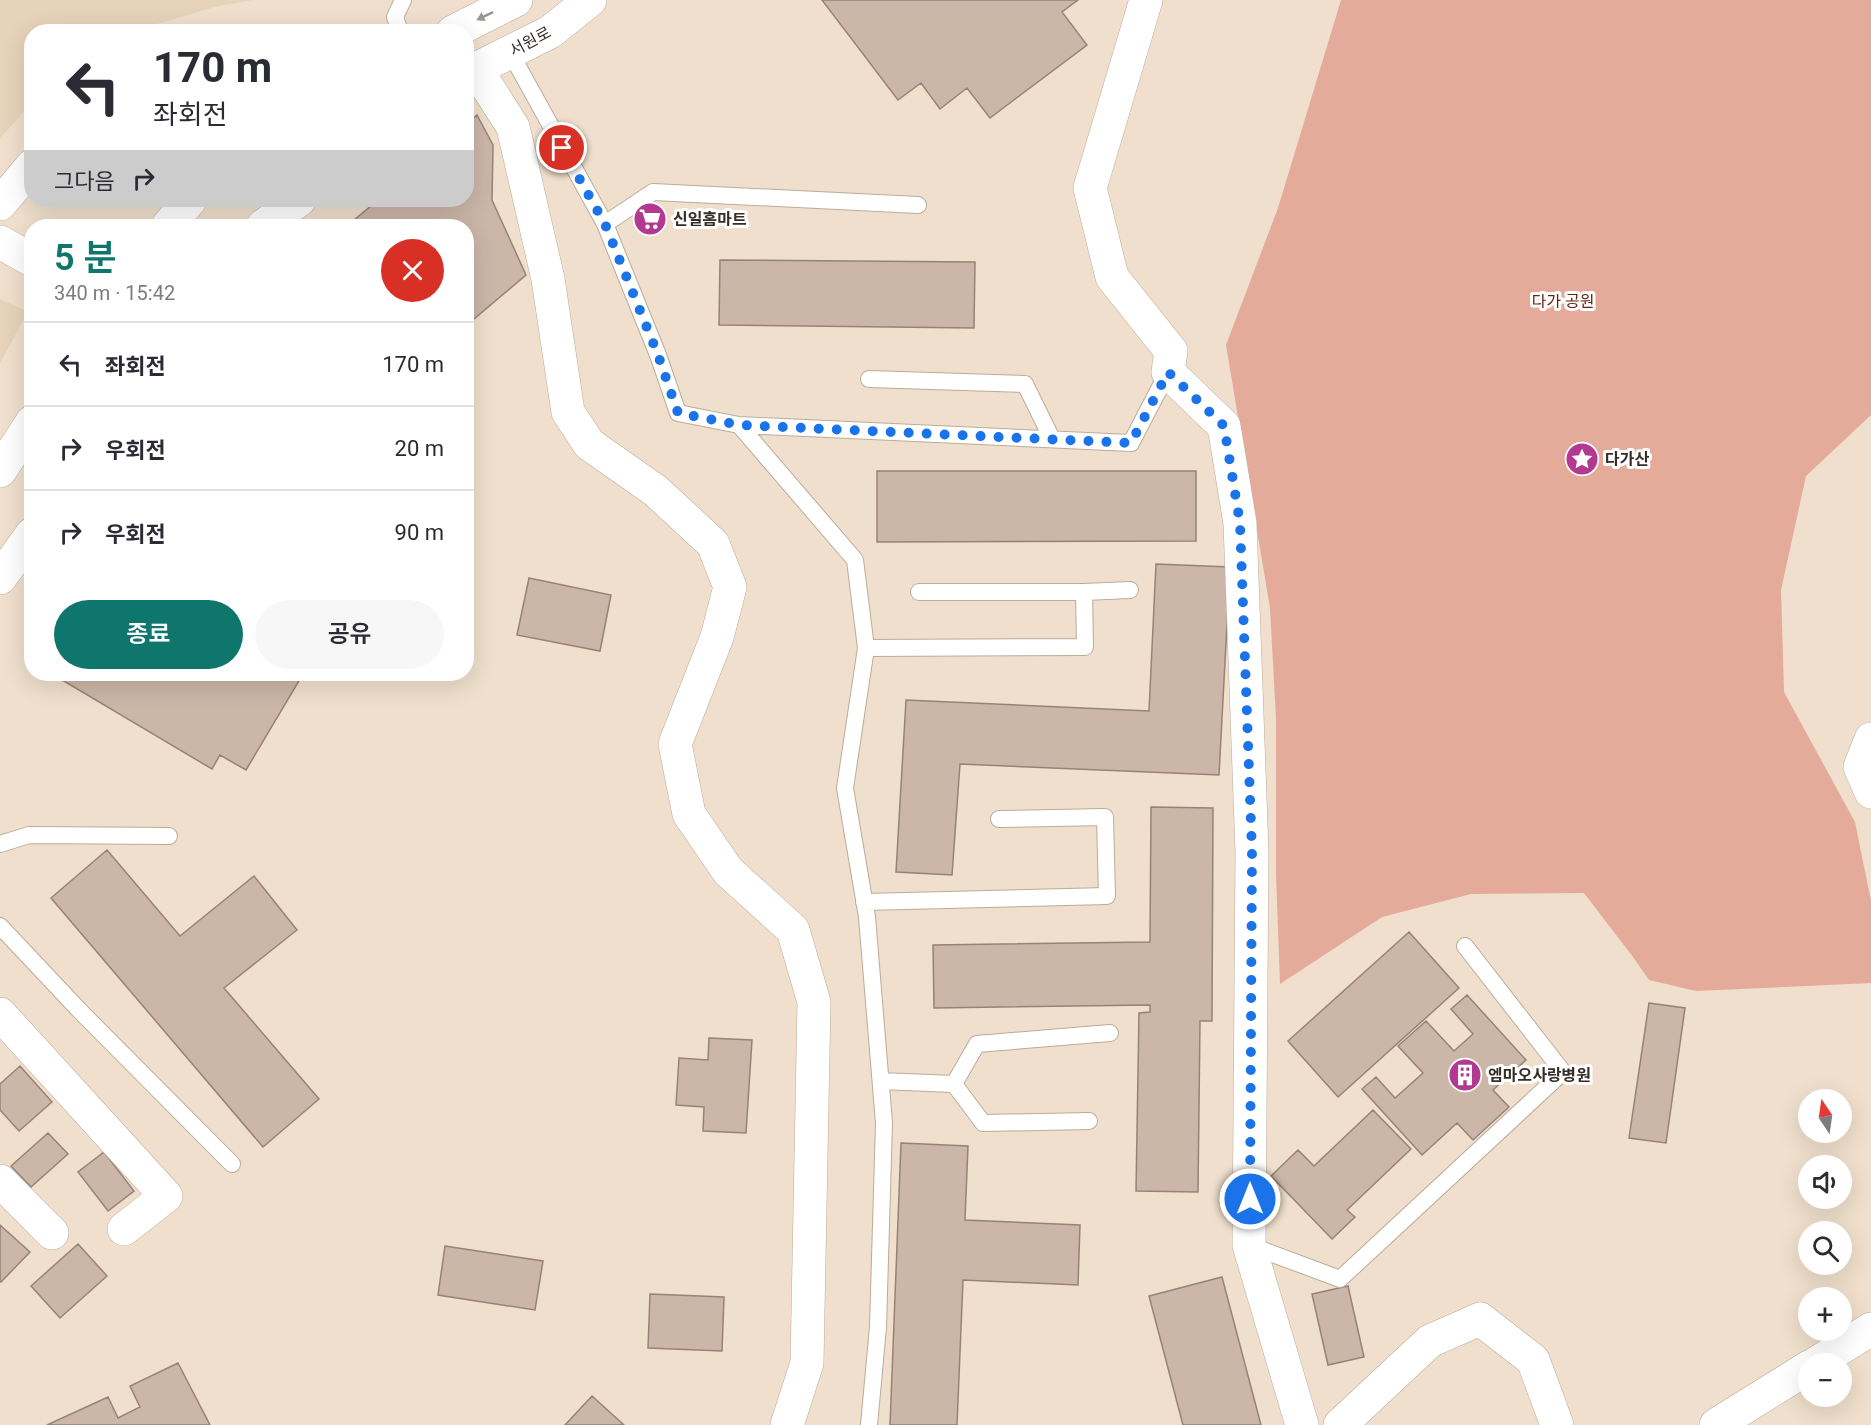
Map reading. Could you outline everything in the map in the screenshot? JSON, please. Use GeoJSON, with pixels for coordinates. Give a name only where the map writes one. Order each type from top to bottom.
{"type":"FeatureCollection","features":[{"type":"Feature","properties":{"kind":"street"},"geometry":{"type":"LineString","coordinates":[[469,24],[516,0]]}},
{"type":"Feature","properties":{"kind":"street","name":"서원로"},"geometry":{"type":"LineString","coordinates":[[474,71],[550,32],[590,0]]}},
{"type":"Feature","properties":{"kind":"street"},"geometry":{"type":"LineString","coordinates":[[1146,0],[1090,188],[1112,277],[1172,351],[1168,372],[1224,426],[1240,523],[1252,852],[1249,1245],[1302,1425]]}},
{"type":"Feature","properties":{"kind":"street"},"geometry":{"type":"LineString","coordinates":[[474,77],[513,127],[548,279],[568,412],[589,444],[656,491],[713,544],[730,587],[717,637],[675,744],[689,814],[729,871],[793,930],[814,1002],[807,1363],[787,1425]]}},
{"type":"Feature","properties":{"kind":"street"},"geometry":{"type":"LineString","coordinates":[[0,204],[24,176]]}},
{"type":"Feature","properties":{"kind":"street"},"geometry":{"type":"LineString","coordinates":[[174,219],[184,207]]}},
{"type":"Feature","properties":{"kind":"street"},"geometry":{"type":"LineString","coordinates":[[273,219],[289,207]]}},
{"type":"Feature","properties":{"kind":"street"},"geometry":{"type":"LineString","coordinates":[[0,242],[24,256]]}},
{"type":"Feature","properties":{"kind":"street"},"geometry":{"type":"LineString","coordinates":[[0,471],[24,434]]}},
{"type":"Feature","properties":{"kind":"street"},"geometry":{"type":"LineString","coordinates":[[0,578],[24,545]]}},
{"type":"Feature","properties":{"kind":"street"},"geometry":{"type":"LineString","coordinates":[[1871,739],[1860,767],[1871,792]]}},
{"type":"Feature","properties":{"kind":"street"},"geometry":{"type":"LineString","coordinates":[[0,1014],[166,1196],[124,1229]]}},
{"type":"Feature","properties":{"kind":"street"},"geometry":{"type":"LineString","coordinates":[[0,1180],[52,1233]]}},
{"type":"Feature","properties":{"kind":"street"},"geometry":{"type":"LineString","coordinates":[[1340,1425],[1430,1341],[1479,1319],[1533,1360],[1557,1425]]}},
{"type":"Feature","properties":{"kind":"street"},"geometry":{"type":"LineString","coordinates":[[1833,1353],[1871,1329]]}},
{"type":"Feature","properties":{"kind":"street"},"geometry":{"type":"LineString","coordinates":[[1716,1425],[1798,1374]]}},
{"type":"Feature","properties":{"kind":"lane"},"geometry":{"type":"LineString","coordinates":[[397,24],[395,17],[403,0]]}},
{"type":"Feature","properties":{"kind":"lane"},"geometry":{"type":"LineString","coordinates":[[510,52],[605,224],[658,355],[678,413],[739,425],[1131,443],[1168,372]]}},
{"type":"Feature","properties":{"kind":"lane"},"geometry":{"type":"LineString","coordinates":[[605,224],[653,192],[918,204]]}},
{"type":"Feature","properties":{"kind":"lane"},"geometry":{"type":"LineString","coordinates":[[868,379],[1025,384],[1052,440]]}},
{"type":"Feature","properties":{"kind":"lane"},"geometry":{"type":"LineString","coordinates":[[739,425],[855,560],[866,648],[845,788],[864,902],[884,1123],[878,1327],[869,1425]]}},
{"type":"Feature","properties":{"kind":"lane"},"geometry":{"type":"LineString","coordinates":[[919,592],[1130,590]]}},
{"type":"Feature","properties":{"kind":"lane"},"geometry":{"type":"LineString","coordinates":[[866,648],[1085,647],[1084,592]]}},
{"type":"Feature","properties":{"kind":"lane"},"geometry":{"type":"LineString","coordinates":[[864,902],[1107,896],[1105,817],[999,819]]}},
{"type":"Feature","properties":{"kind":"lane"},"geometry":{"type":"LineString","coordinates":[[0,844],[29,835],[169,836]]}},
{"type":"Feature","properties":{"kind":"lane"},"geometry":{"type":"LineString","coordinates":[[0,926],[80,1011],[232,1164]]}},
{"type":"Feature","properties":{"kind":"lane"},"geometry":{"type":"LineString","coordinates":[[1249,1245],[1340,1279],[1563,1072],[1465,946]]}},
{"type":"Feature","properties":{"kind":"lane"},"geometry":{"type":"LineString","coordinates":[[954,1084],[978,1044],[1110,1033]]}},
{"type":"Feature","properties":{"kind":"lane"},"geometry":{"type":"LineString","coordinates":[[881,1081],[954,1084]]}},
{"type":"Feature","properties":{"kind":"lane"},"geometry":{"type":"LineString","coordinates":[[954,1084],[983,1123],[1089,1121]]}},
{"type":"Feature","properties":{"kind":"shaded area"},"geometry":{"type":"Polygon","coordinates":[[[0,0],[253,0],[218,6],[157,24],[24,24],[24,112],[0,138],[0,0]]]}},
{"type":"Feature","properties":{"kind":"shaded area"},"geometry":{"type":"Polygon","coordinates":[[[0,299],[24,310],[24,319],[0,363],[0,299]]]}},
{"type":"Feature","properties":{"kind":"green space","name":"다가 공원"},"geometry":{"type":"Polygon","coordinates":[[[1341,0],[1871,0],[1871,415],[1806,476],[1781,590],[1784,692],[1855,822],[1871,901],[1871,983],[1696,991],[1649,980],[1584,893],[1471,894],[1382,917],[1280,984],[1276,873],[1276,718],[1270,608],[1226,345],[1278,208],[1341,0]]]}},
{"type":"Feature","properties":{"kind":"building"},"geometry":{"type":"Polygon","coordinates":[[[822,0],[1078,0],[1062,12],[1087,45],[990,118],[967,88],[940,109],[921,83],[898,100],[822,0]]]}},
{"type":"Feature","properties":{"kind":"building"},"geometry":{"type":"Polygon","coordinates":[[[477,115],[493,145],[492,200],[526,275],[474,319],[474,219],[355,219],[370,207],[474,207],[474,117],[477,115]]]}},
{"type":"Feature","properties":{"kind":"building"},"geometry":{"type":"Polygon","coordinates":[[[720,260],[975,262],[974,328],[719,325],[720,260]]]}},
{"type":"Feature","properties":{"kind":"building"},"geometry":{"type":"Polygon","coordinates":[[[877,471],[1196,471],[1196,541],[877,542],[877,471]]]}},
{"type":"Feature","properties":{"kind":"building"},"geometry":{"type":"Polygon","coordinates":[[[1156,564],[1230,567],[1219,775],[960,764],[952,875],[896,872],[906,700],[1149,711],[1156,564]]]}},
{"type":"Feature","properties":{"kind":"building"},"geometry":{"type":"Polygon","coordinates":[[[529,578],[611,595],[600,651],[517,635],[529,578]]]}},
{"type":"Feature","properties":{"kind":"building"},"geometry":{"type":"Polygon","coordinates":[[[64,681],[299,681],[246,770],[220,755],[212,769],[64,681]]]}},
{"type":"Feature","properties":{"kind":"building"},"geometry":{"type":"Polygon","coordinates":[[[1151,807],[1213,808],[1212,1021],[1200,1021],[1198,1192],[1136,1191],[1139,1013],[1150,1012],[1150,1005],[934,1008],[933,945],[1150,942],[1151,807]]]}},
{"type":"Feature","properties":{"kind":"building"},"geometry":{"type":"Polygon","coordinates":[[[107,850],[180,936],[254,876],[297,930],[224,988],[319,1099],[263,1147],[51,898],[107,850]]]}},
{"type":"Feature","properties":{"kind":"building"},"geometry":{"type":"Polygon","coordinates":[[[1409,932],[1459,988],[1338,1097],[1288,1041],[1409,932]]]}},
{"type":"Feature","properties":{"kind":"building","name":"엠마오사랑병원"},"geometry":{"type":"Polygon","coordinates":[[[1467,995],[1526,1060],[1493,1090],[1509,1107],[1473,1140],[1457,1123],[1422,1155],[1362,1089],[1376,1077],[1395,1098],[1423,1073],[1398,1046],[1426,1021],[1454,1051],[1473,1034],[1451,1009],[1467,995]]]}},
{"type":"Feature","properties":{"kind":"building"},"geometry":{"type":"Polygon","coordinates":[[[1649,1003],[1685,1008],[1666,1143],[1629,1138],[1649,1003]]]}},
{"type":"Feature","properties":{"kind":"building"},"geometry":{"type":"Polygon","coordinates":[[[709,1038],[752,1040],[746,1133],[703,1131],[704,1107],[676,1105],[679,1058],[708,1060],[709,1038]]]}},
{"type":"Feature","properties":{"kind":"building"},"geometry":{"type":"Polygon","coordinates":[[[20,1066],[52,1102],[19,1131],[0,1110],[0,1084],[20,1066]]]}},
{"type":"Feature","properties":{"kind":"building"},"geometry":{"type":"Polygon","coordinates":[[[1373,1110],[1411,1149],[1347,1210],[1355,1217],[1332,1239],[1271,1176],[1298,1150],[1314,1166],[1373,1110]]]}},
{"type":"Feature","properties":{"kind":"building"},"geometry":{"type":"Polygon","coordinates":[[[48,1133],[68,1154],[31,1187],[11,1166],[48,1133]]]}},
{"type":"Feature","properties":{"kind":"building"},"geometry":{"type":"Polygon","coordinates":[[[901,1143],[968,1146],[965,1220],[1080,1225],[1078,1285],[963,1280],[957,1425],[890,1425],[901,1143]]]}},
{"type":"Feature","properties":{"kind":"building"},"geometry":{"type":"Polygon","coordinates":[[[104,1152],[134,1191],[108,1211],[78,1172],[104,1152]]]}},
{"type":"Feature","properties":{"kind":"building"},"geometry":{"type":"Polygon","coordinates":[[[0,1225],[30,1252],[1,1282],[0,1282],[0,1225]]]}},
{"type":"Feature","properties":{"kind":"building"},"geometry":{"type":"Polygon","coordinates":[[[78,1244],[107,1276],[60,1318],[31,1286],[78,1244]]]}},
{"type":"Feature","properties":{"kind":"building"},"geometry":{"type":"Polygon","coordinates":[[[445,1246],[543,1261],[535,1310],[438,1295],[445,1246]]]}},
{"type":"Feature","properties":{"kind":"building"},"geometry":{"type":"Polygon","coordinates":[[[1222,1277],[1261,1425],[1183,1425],[1149,1296],[1222,1277]]]}},
{"type":"Feature","properties":{"kind":"building"},"geometry":{"type":"Polygon","coordinates":[[[1348,1286],[1364,1357],[1328,1365],[1312,1294],[1348,1286]]]}},
{"type":"Feature","properties":{"kind":"building"},"geometry":{"type":"Polygon","coordinates":[[[650,1294],[724,1297],[722,1351],[648,1348],[650,1294]]]}},
{"type":"Feature","properties":{"kind":"building"},"geometry":{"type":"Polygon","coordinates":[[[178,1363],[210,1425],[47,1425],[108,1397],[118,1418],[140,1407],[130,1386],[178,1363]]]}},
{"type":"Feature","properties":{"kind":"building"},"geometry":{"type":"Polygon","coordinates":[[[592,1396],[624,1425],[565,1425],[592,1396]]]}},
{"type":"Feature","properties":{"kind":"place","name":"신일홈마트"},"geometry":{"type":"Point","coordinates":[650,219]}},
{"type":"Feature","properties":{"kind":"place","name":"다가산"},"geometry":{"type":"Point","coordinates":[1582,459]}},
{"type":"Feature","properties":{"kind":"place","name":"엠마오사랑병원"},"geometry":{"type":"Point","coordinates":[1465,1075]}},
{"type":"Feature","properties":{"kind":"route"},"geometry":{"type":"LineString","coordinates":[[562,148],[605,224],[658,355],[678,413],[739,425],[1131,443],[1168,372],[1224,426],[1240,523],[1252,852],[1250,1199]]}}]}
